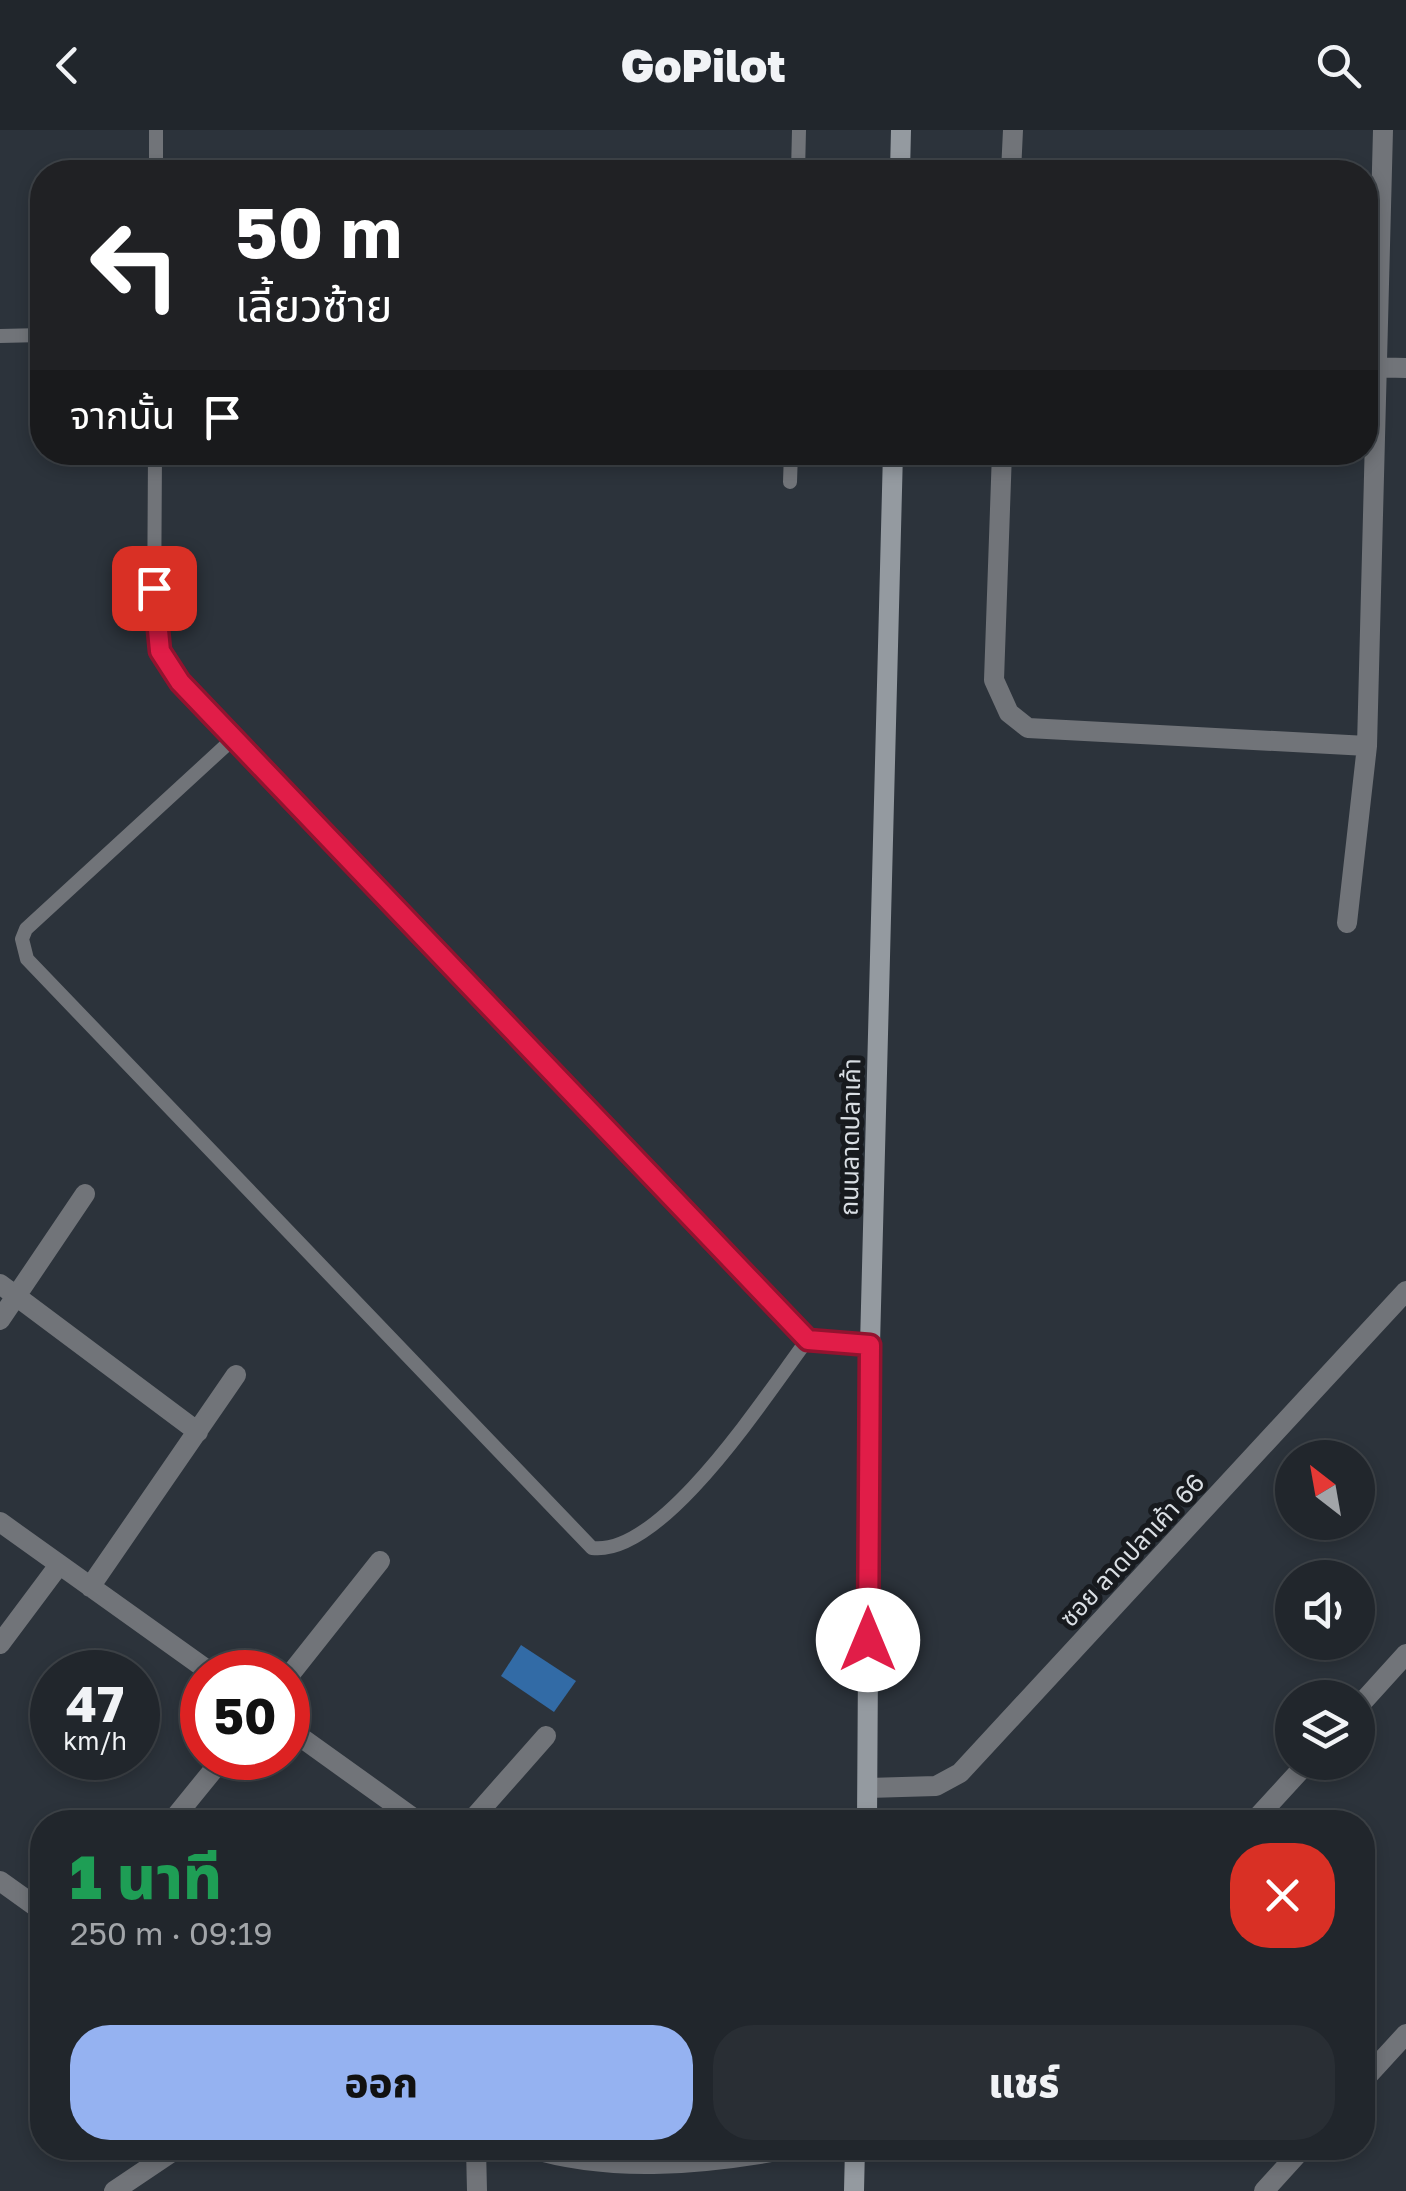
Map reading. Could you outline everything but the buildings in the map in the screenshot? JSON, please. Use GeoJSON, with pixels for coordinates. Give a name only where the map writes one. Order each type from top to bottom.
{"type":"FeatureCollection","features":[{"type":"Feature","properties":{"kind":"main road"},"geometry":{"type":"LineString","coordinates":[[900,160],[901,130]]}},
{"type":"Feature","properties":{"kind":"main road","name":"ถนนลาดปลาเค้า"},"geometry":{"type":"LineString","coordinates":[[867,1810],[870,1345],[893,465]]}},
{"type":"Feature","properties":{"kind":"main road"},"geometry":{"type":"LineString","coordinates":[[854,2191],[855,2160]]}},
{"type":"Feature","properties":{"kind":"street"},"geometry":{"type":"LineString","coordinates":[[1012,160],[1013,130]]}},
{"type":"Feature","properties":{"kind":"street"},"geometry":{"type":"LineString","coordinates":[[1378,249],[1384,130]]}},
{"type":"Feature","properties":{"kind":"street"},"geometry":{"type":"LineString","coordinates":[[1378,368],[1406,368]]}},
{"type":"Feature","properties":{"kind":"street"},"geometry":{"type":"LineString","coordinates":[[1002,465],[994,680],[1009,713],[1028,728],[1367,746]]}},
{"type":"Feature","properties":{"kind":"street"},"geometry":{"type":"LineString","coordinates":[[1347,923],[1367,746],[1371,465]]}},
{"type":"Feature","properties":{"kind":"street"},"geometry":{"type":"LineString","coordinates":[[0,1320],[9,1290],[85,1194]]}},
{"type":"Feature","properties":{"kind":"street"},"geometry":{"type":"LineString","coordinates":[[9,1290],[198,1432]]}},
{"type":"Feature","properties":{"kind":"street","name":"ซอย ลาดปลาเค้า 66"},"geometry":{"type":"LineString","coordinates":[[868,1788],[936,1786],[960,1773],[1406,1291]]}},
{"type":"Feature","properties":{"kind":"street"},"geometry":{"type":"LineString","coordinates":[[90,1587],[236,1375]]}},
{"type":"Feature","properties":{"kind":"street"},"geometry":{"type":"LineString","coordinates":[[0,1522],[180,1651]]}},
{"type":"Feature","properties":{"kind":"street"},"geometry":{"type":"LineString","coordinates":[[309,1650],[380,1561]]}},
{"type":"Feature","properties":{"kind":"street"},"geometry":{"type":"LineString","coordinates":[[0,1644],[59,1565]]}},
{"type":"Feature","properties":{"kind":"street"},"geometry":{"type":"LineString","coordinates":[[1375,1688],[1406,1654]]}},
{"type":"Feature","properties":{"kind":"street"},"geometry":{"type":"LineString","coordinates":[[481,1810],[546,1736]]}},
{"type":"Feature","properties":{"kind":"street"},"geometry":{"type":"LineString","coordinates":[[310,1744],[402,1810]]}},
{"type":"Feature","properties":{"kind":"street"},"geometry":{"type":"LineString","coordinates":[[180,1810],[205,1780]]}},
{"type":"Feature","properties":{"kind":"street"},"geometry":{"type":"LineString","coordinates":[[1264,1810],[1292,1780]]}},
{"type":"Feature","properties":{"kind":"street"},"geometry":{"type":"LineString","coordinates":[[0,1880],[30,1902]]}},
{"type":"Feature","properties":{"kind":"street"},"geometry":{"type":"LineString","coordinates":[[1375,2068],[1406,2034]]}},
{"type":"Feature","properties":{"kind":"street"},"geometry":{"type":"LineString","coordinates":[[114,2191],[160,2160]]}},
{"type":"Feature","properties":{"kind":"street"},"geometry":{"type":"LineString","coordinates":[[476,2160],[477,2191]]}},
{"type":"Feature","properties":{"kind":"street"},"geometry":{"type":"LineString","coordinates":[[595,2160],[729,2160]]}},
{"type":"Feature","properties":{"kind":"street"},"geometry":{"type":"LineString","coordinates":[[1264,2191],[1292,2160]]}},
{"type":"Feature","properties":{"kind":"lane"},"geometry":{"type":"LineString","coordinates":[[156,130],[156,160]]}},
{"type":"Feature","properties":{"kind":"lane"},"geometry":{"type":"LineString","coordinates":[[798,160],[799,130]]}},
{"type":"Feature","properties":{"kind":"lane"},"geometry":{"type":"LineString","coordinates":[[0,336],[30,335]]}},
{"type":"Feature","properties":{"kind":"lane"},"geometry":{"type":"LineString","coordinates":[[155,465],[154,621],[160,651],[180,682],[808,1340],[870,1345]]}},
{"type":"Feature","properties":{"kind":"lane"},"geometry":{"type":"LineString","coordinates":[[790,482],[791,465]]}},
{"type":"Feature","properties":{"kind":"lane"},"geometry":{"type":"LineString","coordinates":[[234,738],[26,929],[22,940],[27,959],[592,1548],[617,1548],[632,1542],[676,1506],[808,1340]]}},
{"type":"Feature","properties":{"kind":"water"},"geometry":{"type":"Polygon","coordinates":[[[521,1645],[576,1681],[554,1712],[501,1676],[521,1645]]]}},
{"type":"Feature","properties":{"kind":"route"},"geometry":{"type":"LineString","coordinates":[[154,588],[154,621],[160,651],[180,682],[808,1340],[870,1345],[868,1640]]}}]}
